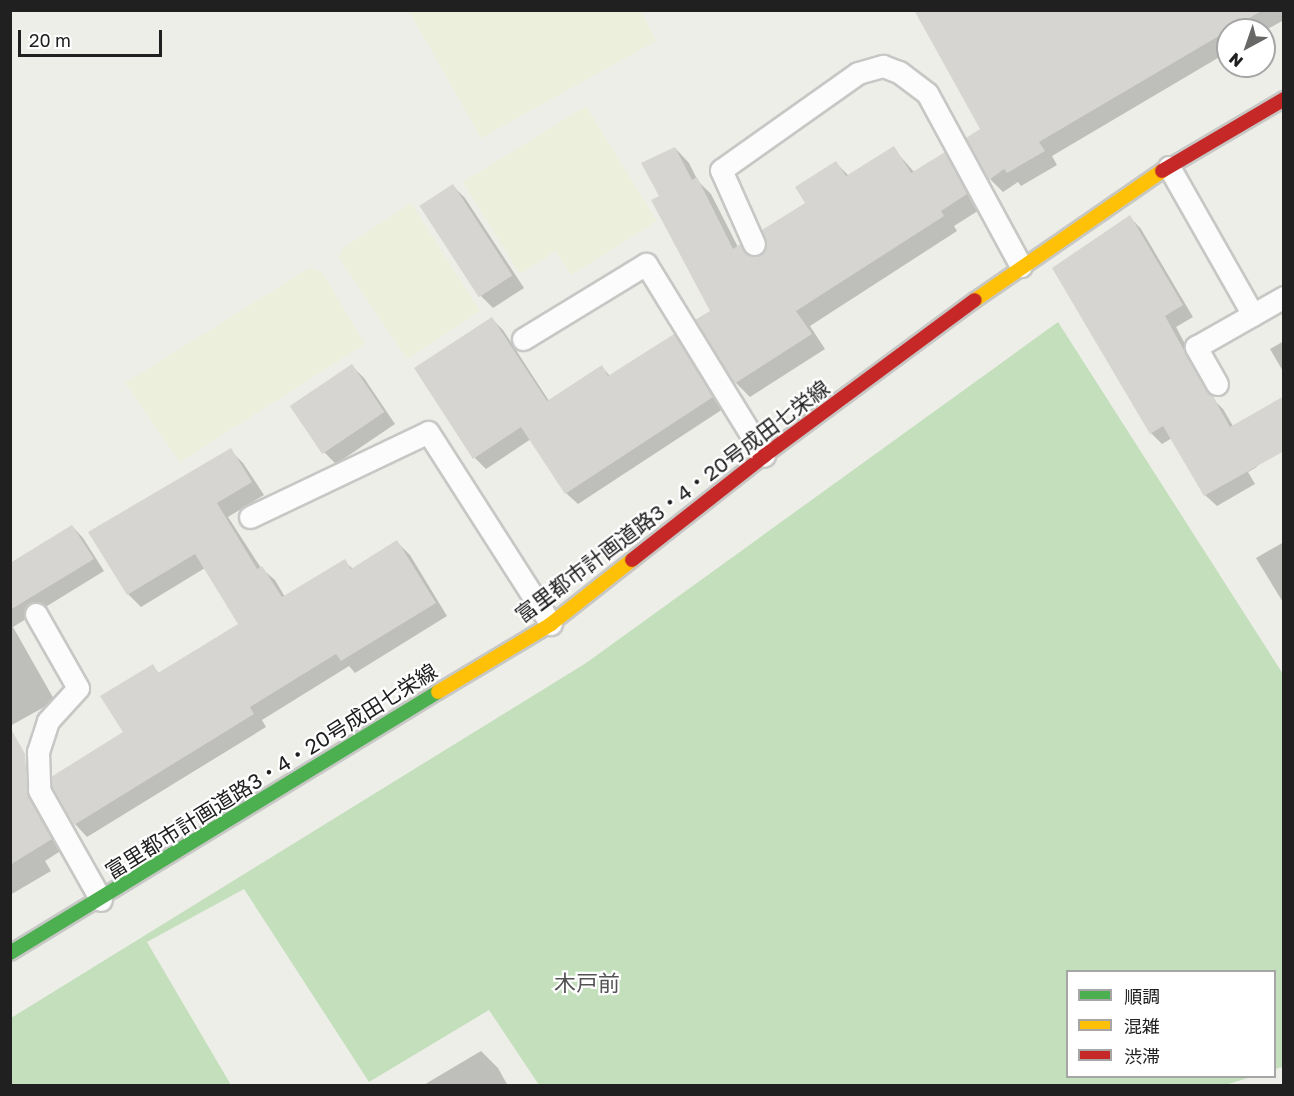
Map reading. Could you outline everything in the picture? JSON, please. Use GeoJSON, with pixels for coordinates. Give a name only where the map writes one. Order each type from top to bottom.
{"type":"FeatureCollection","features":[{"type":"Feature","properties":{"kind":"street","name":"富里都市計画道路3・4・20号成田七栄線"},"geometry":{"type":"LineString","coordinates":[[10,953],[101,900],[551,624],[764,456],[1022,266],[1168,167],[1284,99]]}},
{"type":"Feature","properties":{"kind":"lane"},"geometry":{"type":"LineString","coordinates":[[754,244],[721,170],[858,73],[883,66],[899,72],[927,93],[1022,266]]}},
{"type":"Feature","properties":{"kind":"lane"},"geometry":{"type":"LineString","coordinates":[[1168,167],[1253,315]]}},
{"type":"Feature","properties":{"kind":"lane"},"geometry":{"type":"LineString","coordinates":[[522,339],[646,264],[764,456]]}},
{"type":"Feature","properties":{"kind":"lane"},"geometry":{"type":"LineString","coordinates":[[1217,384],[1196,347],[1284,297]]}},
{"type":"Feature","properties":{"kind":"lane"},"geometry":{"type":"LineString","coordinates":[[250,517],[428,432],[551,624]]}},
{"type":"Feature","properties":{"kind":"lane"},"geometry":{"type":"LineString","coordinates":[[36,614],[78,688],[48,721],[38,752],[39,790],[101,900]]}},
{"type":"Feature","properties":{"kind":"green space"},"geometry":{"type":"Polygon","coordinates":[[[409,11],[641,11],[656,41],[481,138],[409,11]]]}},
{"type":"Feature","properties":{"kind":"green space"},"geometry":{"type":"Polygon","coordinates":[[[586,106],[657,221],[571,275],[556,251],[520,274],[463,182],[586,106]]]}},
{"type":"Feature","properties":{"kind":"green space"},"geometry":{"type":"Polygon","coordinates":[[[411,203],[480,311],[407,359],[339,258],[343,248],[411,203]]]}},
{"type":"Feature","properties":{"kind":"green space"},"geometry":{"type":"Polygon","coordinates":[[[309,268],[322,272],[365,344],[180,462],[125,383],[309,268]]]}},
{"type":"Feature","properties":{"kind":"green space"},"geometry":{"type":"Polygon","coordinates":[[[1058,322],[1283,674],[1283,1067],[1276,1069],[1276,970],[1066,970],[1066,1078],[1248,1078],[1222,1086],[539,1085],[489,1010],[369,1082],[244,889],[147,942],[231,1085],[11,1085],[11,1018],[586,663],[1058,322]]]}},
{"type":"Feature","properties":{"kind":"building"},"geometry":{"type":"Polygon","coordinates":[[[914,10],[1263,10],[1249,18],[1216,18],[1216,38],[1039,142],[1045,151],[1007,173],[1004,169],[989,180],[966,138],[980,129],[914,10]]]}},
{"type":"Feature","properties":{"kind":"building"},"geometry":{"type":"Polygon","coordinates":[[[894,146],[911,173],[945,152],[967,194],[941,211],[944,216],[796,311],[812,334],[734,384],[695,320],[710,311],[651,200],[659,196],[641,163],[675,147],[692,180],[697,177],[733,249],[740,244],[746,254],[753,257],[764,252],[767,246],[762,230],[805,203],[795,187],[836,161],[846,176],[894,146]]]}},
{"type":"Feature","properties":{"kind":"building"},"geometry":{"type":"Polygon","coordinates":[[[453,184],[512,275],[479,297],[419,206],[453,184]]]}},
{"type":"Feature","properties":{"kind":"building"},"geometry":{"type":"Polygon","coordinates":[[[1130,215],[1183,305],[1165,316],[1206,390],[1212,395],[1230,427],[1284,396],[1284,451],[1204,496],[1163,426],[1150,434],[1052,268],[1130,215]]]}},
{"type":"Feature","properties":{"kind":"building"},"geometry":{"type":"Polygon","coordinates":[[[492,317],[547,401],[602,365],[608,376],[674,334],[713,397],[565,494],[521,427],[473,459],[414,368],[492,317]]]}},
{"type":"Feature","properties":{"kind":"building"},"geometry":{"type":"Polygon","coordinates":[[[352,364],[384,412],[322,454],[290,406],[352,364]]]}},
{"type":"Feature","properties":{"kind":"building"},"geometry":{"type":"Polygon","coordinates":[[[231,448],[252,482],[217,503],[257,569],[262,566],[282,597],[345,559],[351,569],[397,540],[436,603],[341,661],[336,654],[250,707],[254,714],[74,825],[52,786],[51,777],[123,732],[100,696],[153,664],[158,673],[238,624],[195,554],[127,595],[88,532],[231,448]]]}},
{"type":"Feature","properties":{"kind":"building"},"geometry":{"type":"Polygon","coordinates":[[[72,525],[94,559],[10,610],[10,563],[72,525]]]}},
{"type":"Feature","properties":{"kind":"building"},"geometry":{"type":"Polygon","coordinates":[[[10,727],[25,754],[28,796],[52,839],[10,865],[10,727]]]}},
{"type":"Feature","properties":{"kind":"traffic: fast"},"geometry":{"type":"LineString","coordinates":[[10,953],[438,692]]}},
{"type":"Feature","properties":{"kind":"traffic: slow"},"geometry":{"type":"LineString","coordinates":[[975,300],[1162,171]]}},
{"type":"Feature","properties":{"kind":"traffic: slow"},"geometry":{"type":"LineString","coordinates":[[438,692],[551,624],[632,560]]}},
{"type":"Feature","properties":{"kind":"traffic: jam"},"geometry":{"type":"LineString","coordinates":[[1162,171],[1284,99]]}},
{"type":"Feature","properties":{"kind":"traffic: jam"},"geometry":{"type":"LineString","coordinates":[[632,560],[764,456],[975,300]]}},
{"type":"Feature","properties":{"kind":"district","name":"木戸前"},"geometry":{"type":"Point","coordinates":[587,983]}}]}
